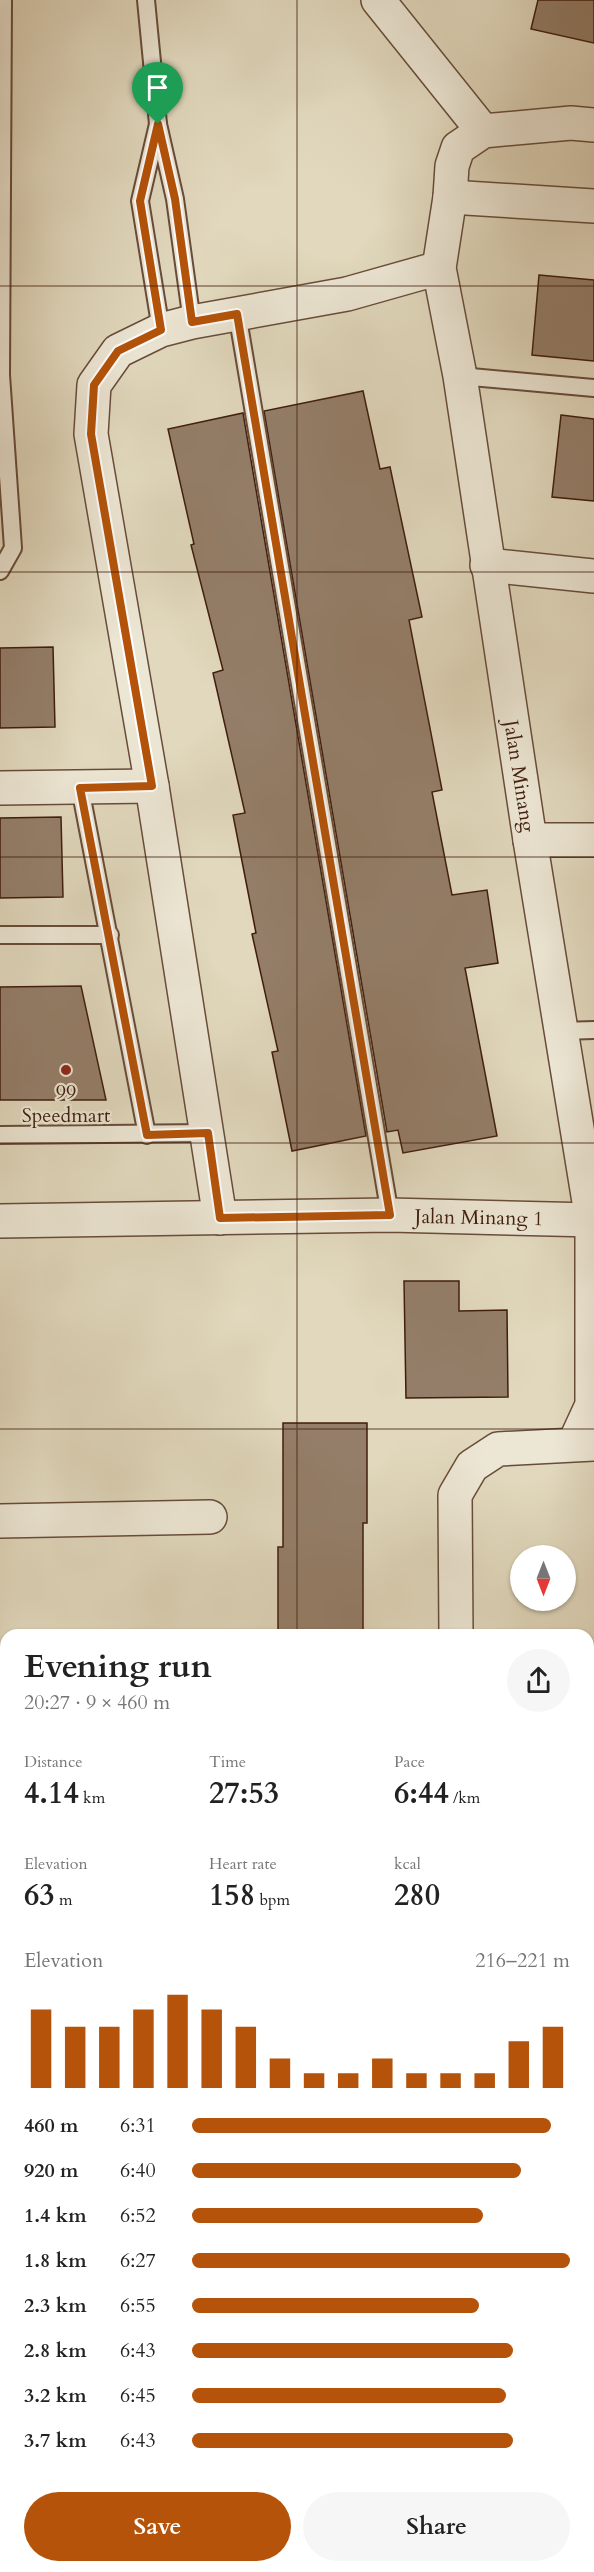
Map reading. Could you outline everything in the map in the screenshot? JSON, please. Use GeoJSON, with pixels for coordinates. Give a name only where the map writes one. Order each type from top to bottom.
{"type":"FeatureCollection","features":[{"type":"Feature","properties":{"kind":"street"},"geometry":{"type":"LineString","coordinates":[[378,0],[471,140],[571,123],[594,125]]}},
{"type":"Feature","properties":{"kind":"street","name":"Jalan Minang"},"geometry":{"type":"LineString","coordinates":[[471,140],[452,166],[450,197],[439,268],[460,376],[530,840],[593,1220],[593,1407],[584,1444]]}},
{"type":"Feature","properties":{"kind":"street"},"geometry":{"type":"LineString","coordinates":[[450,197],[594,206]]}},
{"type":"Feature","properties":{"kind":"street"},"geometry":{"type":"LineString","coordinates":[[220,1218],[152,786],[91,434],[94,385],[118,351],[161,330],[192,322],[346,294],[439,268]]}},
{"type":"Feature","properties":{"kind":"street"},"geometry":{"type":"LineString","coordinates":[[487,565],[594,576]]}},
{"type":"Feature","properties":{"kind":"street"},"geometry":{"type":"LineString","coordinates":[[0,788],[152,786]]}},
{"type":"Feature","properties":{"kind":"street"},"geometry":{"type":"LineString","coordinates":[[530,840],[594,840]]}},
{"type":"Feature","properties":{"kind":"street","name":"Jalan Minang 1"},"geometry":{"type":"LineString","coordinates":[[0,1221],[390,1215],[593,1220]]}},
{"type":"Feature","properties":{"kind":"street"},"geometry":{"type":"LineString","coordinates":[[456,1629],[455,1495],[472,1466],[498,1449],[584,1444]]}},
{"type":"Feature","properties":{"kind":"street"},"geometry":{"type":"LineString","coordinates":[[0,1521],[210,1517]]}},
{"type":"Feature","properties":{"kind":"lane"},"geometry":{"type":"LineString","coordinates":[[0,571],[13,548],[0,375],[3,0]]}},
{"type":"Feature","properties":{"kind":"lane"},"geometry":{"type":"LineString","coordinates":[[146,0],[158,124],[175,199],[192,322]]}},
{"type":"Feature","properties":{"kind":"lane"},"geometry":{"type":"LineString","coordinates":[[158,124],[140,201],[161,330]]}},
{"type":"Feature","properties":{"kind":"lane"},"geometry":{"type":"LineString","coordinates":[[237,314],[390,1215]]}},
{"type":"Feature","properties":{"kind":"lane"},"geometry":{"type":"LineString","coordinates":[[460,376],[594,388]]}},
{"type":"Feature","properties":{"kind":"lane"},"geometry":{"type":"LineString","coordinates":[[80,788],[147,1135]]}},
{"type":"Feature","properties":{"kind":"lane"},"geometry":{"type":"LineString","coordinates":[[0,935],[110,935]]}},
{"type":"Feature","properties":{"kind":"lane"},"geometry":{"type":"LineString","coordinates":[[561,1031],[594,1030]]}},
{"type":"Feature","properties":{"kind":"lane"},"geometry":{"type":"LineString","coordinates":[[0,1135],[208,1133]]}},
{"type":"Feature","properties":{"kind":"building"},"geometry":{"type":"Polygon","coordinates":[[[538,0],[594,0],[594,43],[531,29],[538,0]]]}},
{"type":"Feature","properties":{"kind":"building"},"geometry":{"type":"Polygon","coordinates":[[[539,275],[594,280],[594,361],[532,355],[539,275]]]}},
{"type":"Feature","properties":{"kind":"building"},"geometry":{"type":"Polygon","coordinates":[[[363,391],[380,469],[390,467],[422,617],[409,620],[442,790],[432,792],[452,895],[487,890],[498,963],[465,968],[497,1136],[403,1153],[398,1130],[387,1132],[264,411],[363,391]]]}},
{"type":"Feature","properties":{"kind":"building"},"geometry":{"type":"Polygon","coordinates":[[[243,413],[366,1136],[292,1151],[272,1052],[278,1051],[252,934],[256,933],[233,815],[245,813],[213,673],[223,670],[191,545],[194,544],[168,429],[243,413]]]}},
{"type":"Feature","properties":{"kind":"building"},"geometry":{"type":"Polygon","coordinates":[[[561,415],[594,419],[594,501],[552,497],[561,415]]]}},
{"type":"Feature","properties":{"kind":"building"},"geometry":{"type":"Polygon","coordinates":[[[53,647],[55,727],[0,728],[0,648],[53,647]]]}},
{"type":"Feature","properties":{"kind":"building"},"geometry":{"type":"Polygon","coordinates":[[[61,817],[63,897],[0,898],[0,818],[61,817]]]}},
{"type":"Feature","properties":{"kind":"building"},"geometry":{"type":"Polygon","coordinates":[[[81,986],[106,1100],[0,1100],[0,987],[81,986]]]}},
{"type":"Feature","properties":{"kind":"building"},"geometry":{"type":"Polygon","coordinates":[[[404,1281],[459,1281],[459,1311],[507,1310],[508,1397],[406,1398],[404,1281]]]}},
{"type":"Feature","properties":{"kind":"building"},"geometry":{"type":"Polygon","coordinates":[[[283,1423],[367,1423],[367,1523],[363,1523],[363,1629],[278,1629],[278,1547],[283,1547],[283,1423]]]}},
{"type":"Feature","properties":{"kind":"place","name":"99 Speedmart"},"geometry":{"type":"Point","coordinates":[66,1070]}},
{"type":"Feature","properties":{"kind":"route"},"geometry":{"type":"LineString","coordinates":[[158,124],[175,199],[192,322],[237,314],[390,1215],[220,1218],[208,1133],[147,1135],[80,788],[152,786],[91,434],[94,385],[118,351],[161,330],[140,201],[158,124]]}}]}
